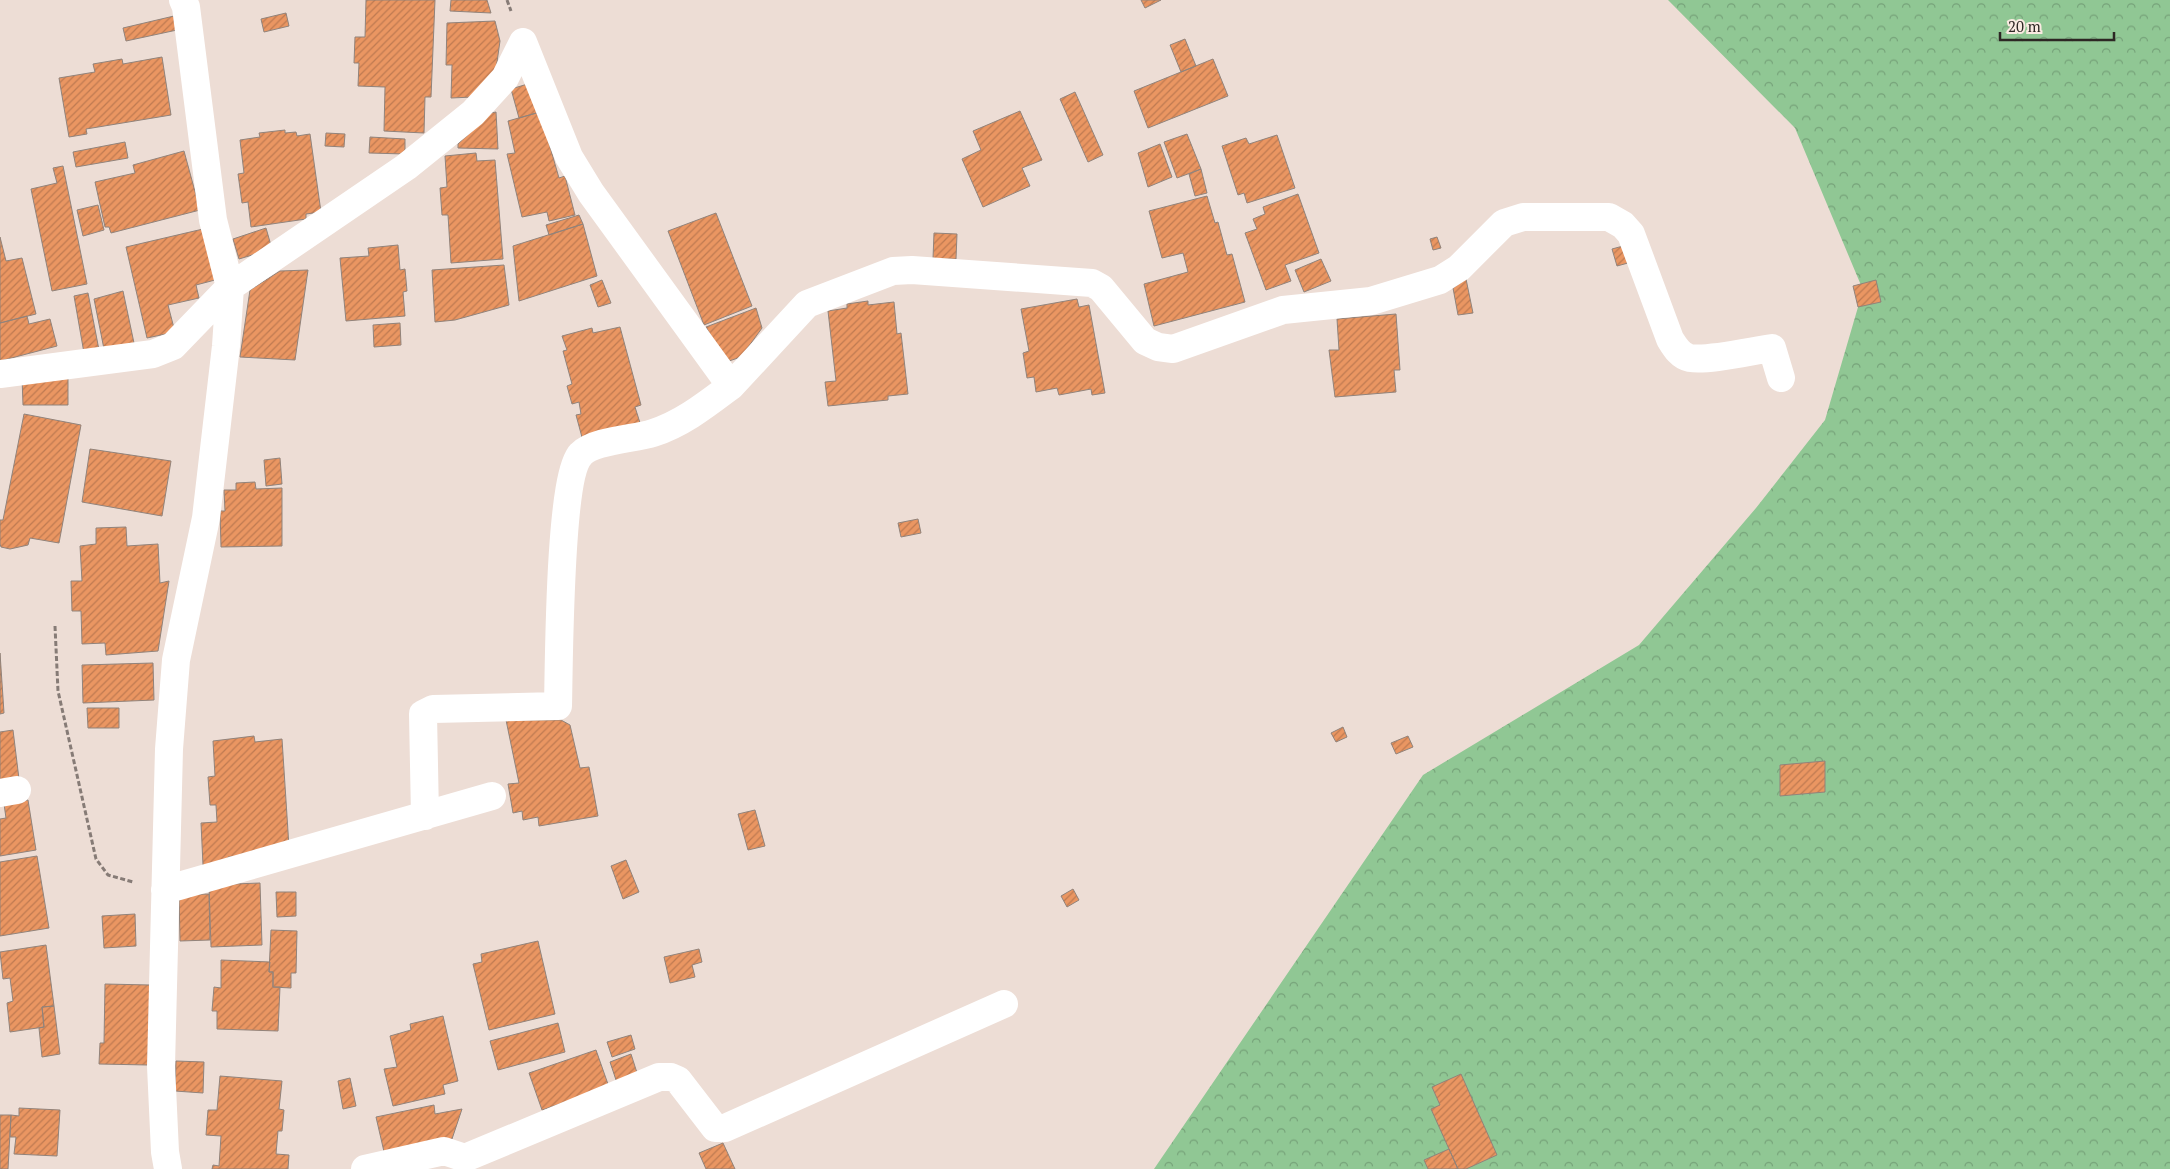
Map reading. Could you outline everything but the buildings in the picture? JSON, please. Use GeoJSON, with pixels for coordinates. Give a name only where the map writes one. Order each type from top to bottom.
{"type":"FeatureCollection","features":[{"type":"Feature","properties":{"kind":"street"},"geometry":{"type":"LineString","coordinates":[[168,1169],[165,1152],[161,1066],[169,749],[176,660],[206,518],[226,346],[230,287],[213,220],[186,7],[183,0]]}},
{"type":"Feature","properties":{"kind":"street"},"geometry":{"type":"LineString","coordinates":[[0,374],[153,354],[174,346],[230,287],[406,167],[473,113],[505,78],[523,42],[573,165],[591,193],[731,386]]}},
{"type":"Feature","properties":{"kind":"street"},"geometry":{"type":"LineString","coordinates":[[425,816],[423,714],[433,709],[558,706],[563,556],[573,471],[580,454],[595,446],[654,433],[696,412],[731,386],[806,304],[893,272],[912,270],[1092,283],[1101,288],[1145,340],[1158,347],[1173,349],[1283,310],[1371,301],[1440,280],[1459,268],[1504,223],[1523,217],[1609,218],[1623,225],[1632,234],[1670,339],[1678,352],[1689,358],[1704,358],[1772,348],[1781,378]]}},
{"type":"Feature","properties":{"kind":"street"},"geometry":{"type":"LineString","coordinates":[[165,890],[492,796]]}},
{"type":"Feature","properties":{"kind":"street"},"geometry":{"type":"LineString","coordinates":[[365,1169],[444,1152],[465,1158],[659,1077],[678,1080],[716,1128],[725,1128],[1004,1004]]}},
{"type":"Feature","properties":{"kind":"path"},"geometry":{"type":"LineString","coordinates":[[55,626],[58,692],[96,859],[108,875],[165,890]]}},
{"type":"Feature","properties":{"kind":"green space"},"geometry":{"type":"Polygon","coordinates":[[[1668,0],[2170,0],[2170,1169],[1154,1169],[1423,775],[1639,645],[1756,508],[1825,420],[1863,290],[1795,128],[1668,0]]]}}]}
